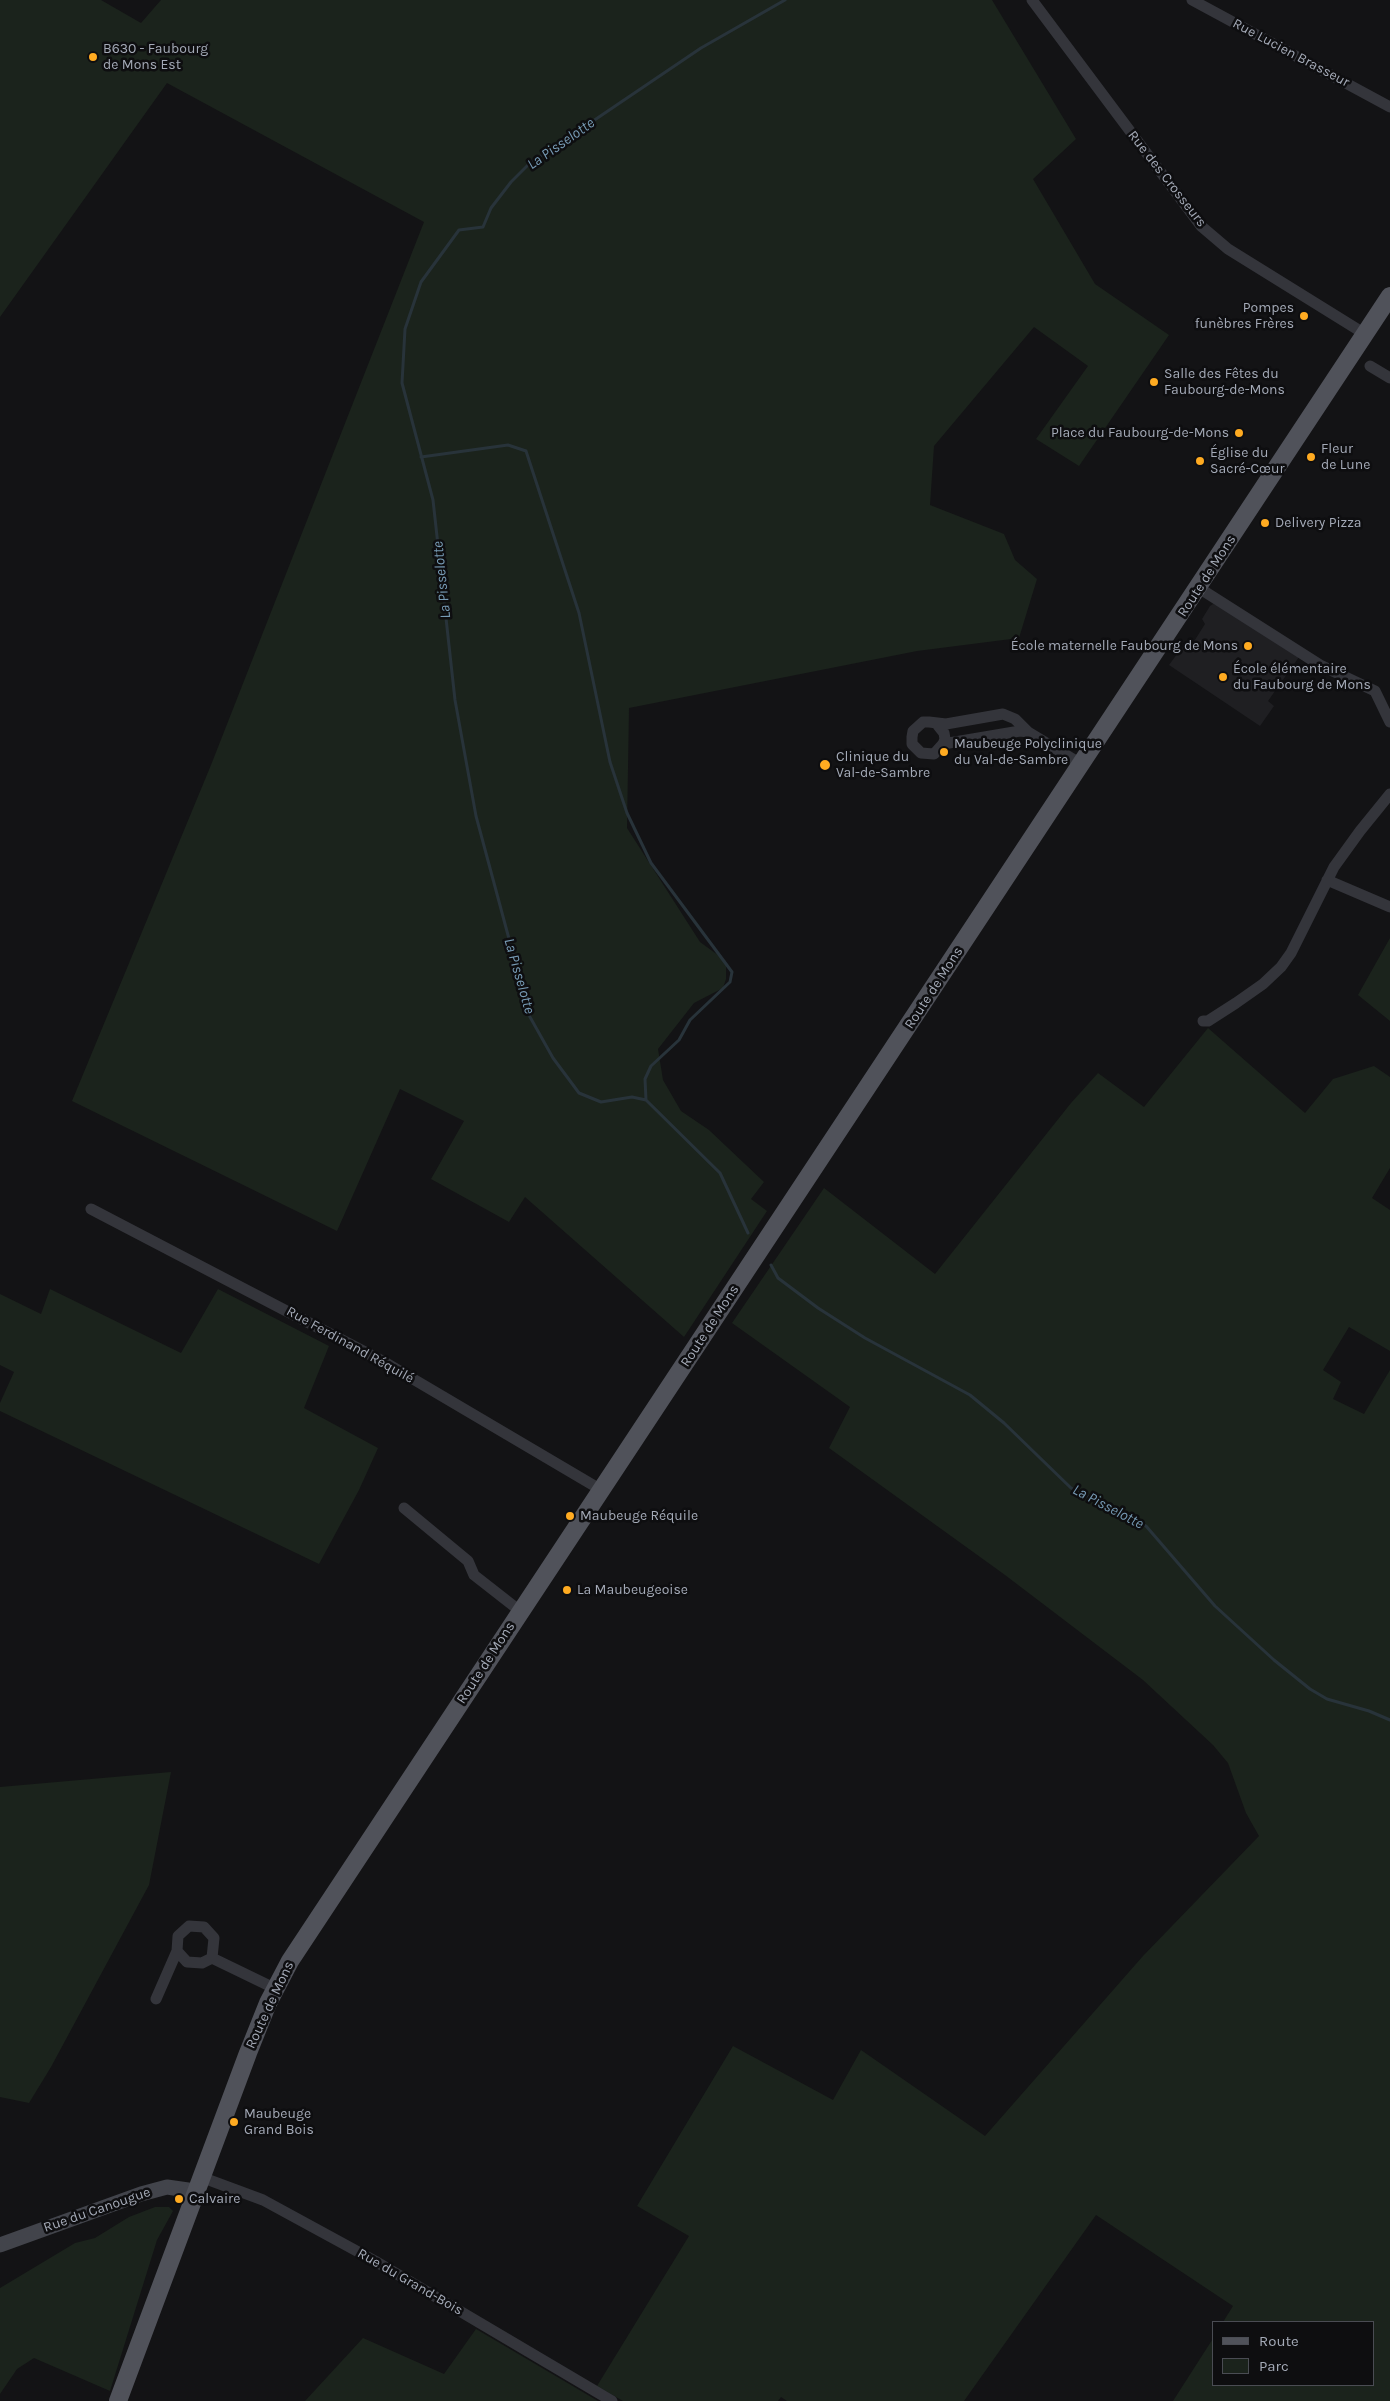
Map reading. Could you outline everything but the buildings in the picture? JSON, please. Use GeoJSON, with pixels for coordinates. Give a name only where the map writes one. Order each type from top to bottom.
{"type":"FeatureCollection","features":[{"type":"Feature","properties":{"kind":"main road","name":"Route de Mons"},"geometry":{"type":"LineString","coordinates":[[118,2401],[251,2044],[290,1961],[520,1611],[603,1491],[1390,296]]}},
{"type":"Feature","properties":{"kind":"street","name":"Rue des Crosseurs"},"geometry":{"type":"LineString","coordinates":[[1032,0],[1201,226],[1228,249],[1365,334]]}},
{"type":"Feature","properties":{"kind":"street","name":"Rue Lucien Brasseur"},"geometry":{"type":"LineString","coordinates":[[1192,0],[1390,107]]}},
{"type":"Feature","properties":{"kind":"street"},"geometry":{"type":"LineString","coordinates":[[1370,366],[1390,378]]}},
{"type":"Feature","properties":{"kind":"street"},"geometry":{"type":"LineString","coordinates":[[1199,588],[1320,665],[1375,691],[1390,722]]}},
{"type":"Feature","properties":{"kind":"street"},"geometry":{"type":"LineString","coordinates":[[936,723],[944,733],[945,739],[943,744],[939,750],[928,755],[921,753],[912,744],[913,731],[923,722],[936,723],[946,724],[1003,714],[1015,719],[1028,732],[1060,754],[1081,764]]}},
{"type":"Feature","properties":{"kind":"street"},"geometry":{"type":"LineString","coordinates":[[943,744],[1020,731],[1028,732]]}},
{"type":"Feature","properties":{"kind":"street"},"geometry":{"type":"LineString","coordinates":[[1060,754],[1068,770],[1067,786]]}},
{"type":"Feature","properties":{"kind":"street"},"geometry":{"type":"LineString","coordinates":[[1203,1021],[1208,1021],[1236,1004],[1263,984],[1281,967],[1327,880],[1355,837],[1390,794]]}},
{"type":"Feature","properties":{"kind":"street"},"geometry":{"type":"LineString","coordinates":[[1327,880],[1390,907]]}},
{"type":"Feature","properties":{"kind":"street","name":"Rue Ferdinand Réquilé"},"geometry":{"type":"LineString","coordinates":[[91,1209],[386,1363],[603,1491]]}},
{"type":"Feature","properties":{"kind":"street"},"geometry":{"type":"LineString","coordinates":[[404,1508],[468,1561],[474,1575],[520,1611]]}},
{"type":"Feature","properties":{"kind":"street"},"geometry":{"type":"LineString","coordinates":[[156,1999],[177,1951],[178,1936],[189,1926],[204,1927],[214,1938],[212,1958]]}},
{"type":"Feature","properties":{"kind":"street"},"geometry":{"type":"LineString","coordinates":[[177,1951],[187,1962],[202,1963],[212,1958]]}},
{"type":"Feature","properties":{"kind":"street"},"geometry":{"type":"LineString","coordinates":[[212,1958],[276,1989]]}},
{"type":"Feature","properties":{"kind":"street","name":"Rue du Canougue"},"geometry":{"type":"LineString","coordinates":[[0,2245],[141,2194],[167,2187],[198,2184]]}},
{"type":"Feature","properties":{"kind":"street","name":"Rue du Grand-Bois"},"geometry":{"type":"LineString","coordinates":[[198,2184],[263,2200],[375,2261],[612,2401]]}},
{"type":"Feature","properties":{"kind":"shaded area"},"geometry":{"type":"Polygon","coordinates":[[[1213,604],[1225,607],[1299,657],[1268,701],[1274,706],[1260,726],[1169,665],[1186,642],[1193,643],[1205,624],[1202,619],[1213,604]]]}},
{"type":"Feature","properties":{"kind":"green space"},"geometry":{"type":"Polygon","coordinates":[[[0,0],[101,0],[141,23],[161,0],[992,0],[1076,139],[1033,179],[1095,284],[1169,335],[1079,466],[1036,439],[1088,366],[1034,327],[934,446],[930,505],[1004,534],[1015,560],[1037,579],[1019,638],[917,651],[629,708],[627,828],[700,942],[726,961],[726,979],[723,988],[694,1003],[658,1049],[663,1080],[681,1111],[709,1130],[764,1182],[751,1199],[767,1211],[684,1337],[525,1197],[509,1222],[431,1179],[464,1121],[400,1089],[337,1231],[72,1101],[211,765],[424,222],[167,83],[0,317],[0,0]]]}},
{"type":"Feature","properties":{"kind":"green space"},"geometry":{"type":"Polygon","coordinates":[[[1390,938],[1390,1021],[1358,995],[1390,938]]]}},
{"type":"Feature","properties":{"kind":"green space"},"geometry":{"type":"Polygon","coordinates":[[[1208,1028],[1305,1113],[1333,1079],[1374,1066],[1390,1077],[1390,1168],[1372,1198],[1390,1210],[1390,1351],[1349,1327],[1323,1370],[1341,1382],[1333,1399],[1364,1414],[1390,1370],[1390,2401],[1173,2401],[1212,2340],[1212,2386],[1375,2386],[1375,2321],[1224,2321],[1233,2306],[1096,2215],[964,2401],[787,2401],[781,2397],[778,2401],[623,2401],[597,2386],[689,2236],[637,2206],[733,2046],[833,2100],[861,2050],[985,2136],[1143,1956],[1259,1836],[1246,1813],[1228,1763],[1213,1745],[1143,1680],[1005,1575],[829,1448],[850,1407],[732,1323],[824,1188],[935,1274],[1071,1103],[1098,1073],[1144,1107],[1208,1028]]]}},
{"type":"Feature","properties":{"kind":"green space"},"geometry":{"type":"Polygon","coordinates":[[[50,1289],[181,1353],[218,1289],[329,1346],[304,1408],[378,1448],[359,1490],[319,1564],[0,1411],[0,1403],[14,1372],[0,1365],[0,1294],[41,1314],[50,1289]]]}},
{"type":"Feature","properties":{"kind":"green space"},"geometry":{"type":"Polygon","coordinates":[[[171,1772],[149,1885],[51,2067],[29,2103],[0,2097],[0,1787],[171,1772]]]}},
{"type":"Feature","properties":{"kind":"green space"},"geometry":{"type":"Polygon","coordinates":[[[155,2207],[169,2207],[173,2211],[157,2240],[110,2391],[34,2358],[17,2369],[0,2394],[0,2288],[75,2243],[95,2238],[129,2217],[155,2207]]]}},
{"type":"Feature","properties":{"kind":"green space"},"geometry":{"type":"Polygon","coordinates":[[[476,2329],[598,2401],[305,2401],[363,2338],[444,2374],[476,2329]]]}},
{"type":"Feature","properties":{"kind":"waterway","name":"La Pisselotte"},"geometry":{"type":"LineString","coordinates":[[748,1233],[720,1173],[646,1100],[632,1097],[601,1102],[579,1093],[553,1058],[530,1017],[476,816],[455,700],[433,500],[402,383],[405,329],[421,282],[459,230],[483,227],[491,208],[511,182],[528,165],[701,48],[785,0]]}},
{"type":"Feature","properties":{"kind":"waterway"},"geometry":{"type":"LineString","coordinates":[[421,457],[508,445],[526,451],[579,613],[610,762],[627,813],[651,863],[732,972],[730,982],[690,1020],[679,1040],[651,1066],[645,1079],[646,1100]]}},
{"type":"Feature","properties":{"kind":"waterway","name":"La Pisselotte"},"geometry":{"type":"LineString","coordinates":[[771,1265],[778,1278],[818,1308],[865,1338],[970,1395],[1004,1423],[1071,1488],[1146,1526],[1215,1606],[1274,1660],[1310,1689],[1327,1699],[1369,1711],[1390,1720]]}},
{"type":"Feature","properties":{"kind":"place","name":"B630 - Faubourg de Mons Est"},"geometry":{"type":"Point","coordinates":[93,57]}},
{"type":"Feature","properties":{"kind":"place","name":"Pompes funèbres Frères"},"geometry":{"type":"Point","coordinates":[1304,316]}},
{"type":"Feature","properties":{"kind":"place","name":"Salle des Fêtes du Faubourg-de-Mons"},"geometry":{"type":"Point","coordinates":[1154,382]}},
{"type":"Feature","properties":{"kind":"place","name":"Place du Faubourg-de-Mons"},"geometry":{"type":"Point","coordinates":[1239,433]}},
{"type":"Feature","properties":{"kind":"place","name":"Fleur de Lune"},"geometry":{"type":"Point","coordinates":[1311,457]}},
{"type":"Feature","properties":{"kind":"place","name":"Église du Sacré-Cœur"},"geometry":{"type":"Point","coordinates":[1200,461]}},
{"type":"Feature","properties":{"kind":"place","name":"Delivery Pizza"},"geometry":{"type":"Point","coordinates":[1265,523]}},
{"type":"Feature","properties":{"kind":"place","name":"École maternelle Faubourg de Mons"},"geometry":{"type":"Point","coordinates":[1248,646]}},
{"type":"Feature","properties":{"kind":"place","name":"École élémentaire du Faubourg de Mons"},"geometry":{"type":"Point","coordinates":[1223,677]}},
{"type":"Feature","properties":{"kind":"place","name":"Maubeuge Polyclinique du Val-de-Sambre"},"geometry":{"type":"Point","coordinates":[944,752]}},
{"type":"Feature","properties":{"kind":"place","name":"Clinique du Val-de-Sambre"},"geometry":{"type":"Point","coordinates":[825,765]}},
{"type":"Feature","properties":{"kind":"place","name":"Maubeuge Réquile"},"geometry":{"type":"Point","coordinates":[570,1516]}},
{"type":"Feature","properties":{"kind":"place","name":"La Maubeugeoise"},"geometry":{"type":"Point","coordinates":[567,1590]}},
{"type":"Feature","properties":{"kind":"place","name":"Maubeuge Grand Bois"},"geometry":{"type":"Point","coordinates":[234,2122]}},
{"type":"Feature","properties":{"kind":"place","name":"Calvaire"},"geometry":{"type":"Point","coordinates":[179,2199]}}]}
